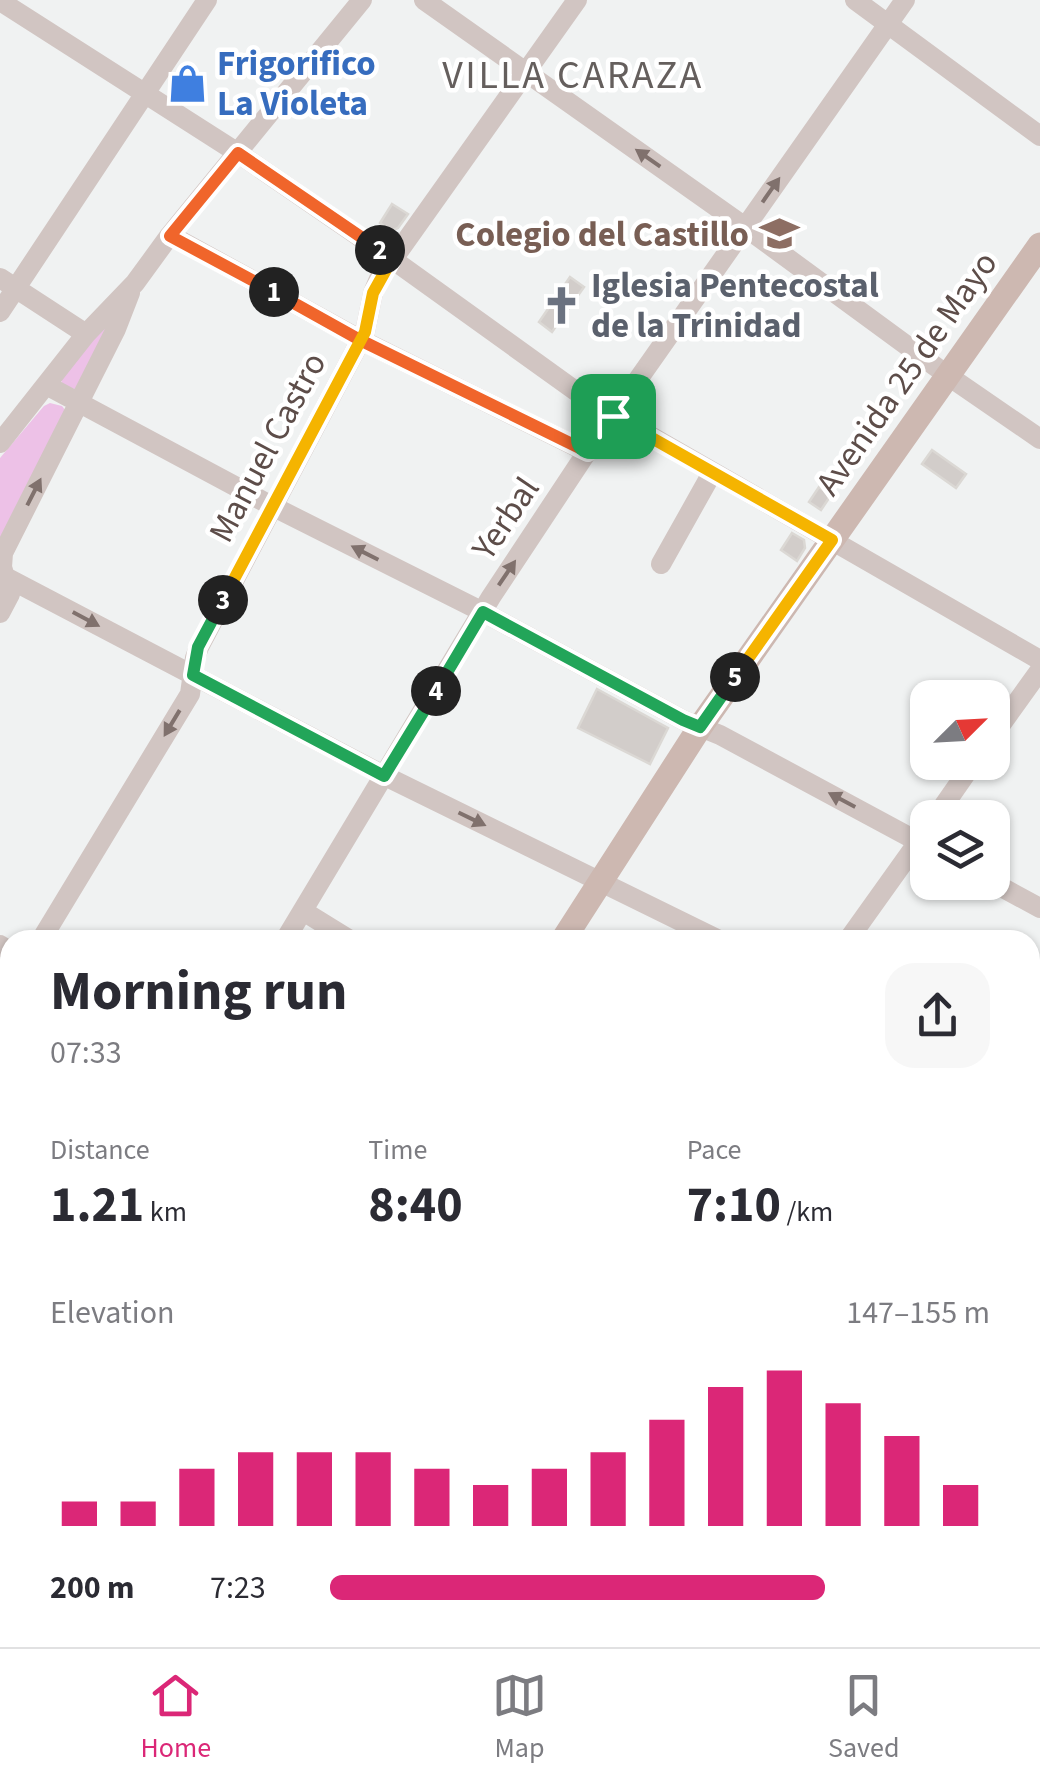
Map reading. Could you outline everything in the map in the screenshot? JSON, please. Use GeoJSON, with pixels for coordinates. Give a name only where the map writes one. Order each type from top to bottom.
{"type":"FeatureCollection","features":[{"type":"Feature","properties":{"kind":"main road","name":"Avenida 25 de Mayo"},"geometry":{"type":"LineString","coordinates":[[568,930],[700,727],[1040,245]]}},
{"type":"Feature","properties":{"kind":"street"},"geometry":{"type":"LineString","coordinates":[[0,0],[238,153],[613,416],[1040,660]]}},
{"type":"Feature","properties":{"kind":"street"},"geometry":{"type":"LineString","coordinates":[[0,312],[8,283],[207,0]]}},
{"type":"Feature","properties":{"kind":"street"},"geometry":{"type":"LineString","coordinates":[[0,443],[362,0]]}},
{"type":"Feature","properties":{"kind":"street"},"geometry":{"type":"LineString","coordinates":[[424,0],[1040,439]]}},
{"type":"Feature","properties":{"kind":"street","name":"Manuel Castro"},"geometry":{"type":"LineString","coordinates":[[46,930],[190,694],[198,647],[365,332],[373,293],[392,259],[577,0]]}},
{"type":"Feature","properties":{"kind":"street"},"geometry":{"type":"LineString","coordinates":[[856,0],[1040,136]]}},
{"type":"Feature","properties":{"kind":"street","name":"Yerbal"},"geometry":{"type":"LineString","coordinates":[[292,930],[483,612],[588,452],[905,0]]}},
{"type":"Feature","properties":{"kind":"street"},"geometry":{"type":"LineString","coordinates":[[170,236],[360,340],[588,452]]}},
{"type":"Feature","properties":{"kind":"street"},"geometry":{"type":"LineString","coordinates":[[8,283],[86,334]]}},
{"type":"Feature","properties":{"kind":"street"},"geometry":{"type":"LineString","coordinates":[[0,613],[10,594],[2,575],[3,553],[116,329],[134,283]]}},
{"type":"Feature","properties":{"kind":"street"},"geometry":{"type":"LineString","coordinates":[[46,385],[272,506],[483,612],[666,712],[720,735],[910,832]]}},
{"type":"Feature","properties":{"kind":"street"},"geometry":{"type":"LineString","coordinates":[[661,564],[712,473]]}},
{"type":"Feature","properties":{"kind":"street"},"geometry":{"type":"LineString","coordinates":[[2,575],[384,776],[698,930]]}},
{"type":"Feature","properties":{"kind":"street"},"geometry":{"type":"LineString","coordinates":[[1010,712],[1040,670]]}},
{"type":"Feature","properties":{"kind":"street"},"geometry":{"type":"LineString","coordinates":[[856,930],[910,858]]}},
{"type":"Feature","properties":{"kind":"street"},"geometry":{"type":"LineString","coordinates":[[1010,892],[1040,908]]}},
{"type":"Feature","properties":{"kind":"street"},"geometry":{"type":"LineString","coordinates":[[304,911],[334,930]]}},
{"type":"Feature","properties":{"kind":"shaded area"},"geometry":{"type":"Polygon","coordinates":[[[99,325],[109,327],[78,390],[63,386],[61,380],[99,325]]]}},
{"type":"Feature","properties":{"kind":"shaded area"},"geometry":{"type":"Polygon","coordinates":[[[50,403],[65,410],[0,550],[0,458],[50,403]]]}},
{"type":"Feature","properties":{"kind":"building","name":"Frigorifico La Violeta"},"geometry":{"type":"Polygon","coordinates":[[[187,65],[202,76],[188,94],[178,87],[177,79],[187,65]]]}},
{"type":"Feature","properties":{"kind":"building"},"geometry":{"type":"Polygon","coordinates":[[[392,204],[408,214],[391,231],[380,223],[392,204]]]}},
{"type":"Feature","properties":{"kind":"building","name":"Iglesia Pentecostal de la Trinidad"},"geometry":{"type":"Polygon","coordinates":[[[570,277],[584,287],[552,332],[539,322],[570,277]]]}},
{"type":"Feature","properties":{"kind":"building"},"geometry":{"type":"Polygon","coordinates":[[[932,450],[966,474],[956,488],[922,464],[932,450]]]}},
{"type":"Feature","properties":{"kind":"building"},"geometry":{"type":"Polygon","coordinates":[[[819,487],[831,495],[821,510],[809,502],[819,487]]]}},
{"type":"Feature","properties":{"kind":"building"},"geometry":{"type":"Polygon","coordinates":[[[792,533],[804,540],[805,548],[797,561],[781,550],[792,533]]]}},
{"type":"Feature","properties":{"kind":"building"},"geometry":{"type":"Polygon","coordinates":[[[597,689],[668,728],[650,764],[578,728],[597,689]]]}},
{"type":"Feature","properties":{"kind":"place","name":"Frigorifico La Violeta"},"geometry":{"type":"Point","coordinates":[187,83]}},
{"type":"Feature","properties":{"kind":"place","name":"Colegio del Castillo"},"geometry":{"type":"Point","coordinates":[779,234]}},
{"type":"Feature","properties":{"kind":"place","name":"Iglesia Pentecostal de la Trinidad"},"geometry":{"type":"Point","coordinates":[561,305]}},
{"type":"Feature","properties":{"kind":"district","name":"VILLA CARAZA"},"geometry":{"type":"Point","coordinates":[573,74]}},
{"type":"Feature","properties":{"kind":"route"},"geometry":{"type":"LineString","coordinates":[[613,416],[588,452],[360,340],[170,236],[238,153],[392,259],[373,293],[365,332],[360,340],[198,647],[193,675],[384,776],[483,612],[700,727],[832,540],[613,416]]}}]}
